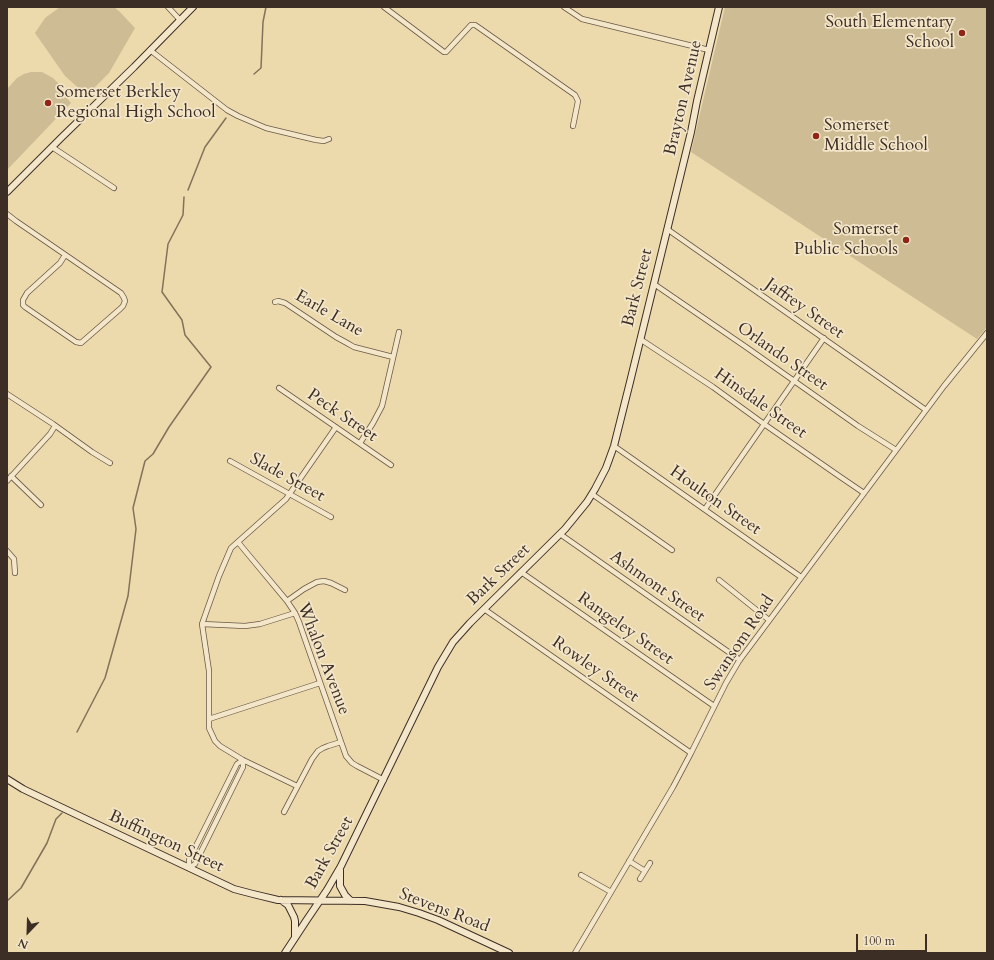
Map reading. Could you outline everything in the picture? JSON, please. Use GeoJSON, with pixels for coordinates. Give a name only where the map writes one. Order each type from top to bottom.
{"type":"FeatureCollection","features":[{"type":"Feature","properties":{"kind":"main road"},"geometry":{"type":"LineString","coordinates":[[7,192],[193,7]]}},
{"type":"Feature","properties":{"kind":"main road","name":"Brayton Avenue"},"geometry":{"type":"LineString","coordinates":[[675,196],[719,7]]}},
{"type":"Feature","properties":{"kind":"main road","name":"Bark Street"},"geometry":{"type":"LineString","coordinates":[[285,953],[340,868],[443,658],[453,642],[462,631],[560,534],[582,509],[606,468],[614,446],[675,196]]}},
{"type":"Feature","properties":{"kind":"main road","name":"Buffington Street"},"geometry":{"type":"LineString","coordinates":[[8,780],[234,889],[281,900],[320,900]]}},
{"type":"Feature","properties":{"kind":"main road"},"geometry":{"type":"LineString","coordinates":[[340,868],[340,886],[345,895],[351,901]]}},
{"type":"Feature","properties":{"kind":"main road"},"geometry":{"type":"LineString","coordinates":[[281,900],[288,905],[291,910],[295,921],[295,936]]}},
{"type":"Feature","properties":{"kind":"main road","name":"Stevens Road"},"geometry":{"type":"LineString","coordinates":[[320,900],[365,901],[399,907],[452,926],[509,953]]}},
{"type":"Feature","properties":{"kind":"street"},"geometry":{"type":"LineString","coordinates":[[168,7],[180,20]]}},
{"type":"Feature","properties":{"kind":"street"},"geometry":{"type":"LineString","coordinates":[[384,7],[444,52],[446,52],[471,26],[475,25],[575,95],[578,101],[573,126]]}},
{"type":"Feature","properties":{"kind":"street"},"geometry":{"type":"LineString","coordinates":[[564,7],[582,19],[709,50]]}},
{"type":"Feature","properties":{"kind":"street"},"geometry":{"type":"LineString","coordinates":[[150,50],[228,110],[238,116],[266,128],[316,140],[324,141],[329,139]]}},
{"type":"Feature","properties":{"kind":"street"},"geometry":{"type":"LineString","coordinates":[[52,147],[114,188]]}},
{"type":"Feature","properties":{"kind":"street"},"geometry":{"type":"LineString","coordinates":[[7,214],[121,293],[124,298],[125,300],[123,306],[81,343],[76,342],[23,305],[23,300],[27,294],[60,263],[65,255]]}},
{"type":"Feature","properties":{"kind":"street","name":"Jaffrey Street"},"geometry":{"type":"LineString","coordinates":[[667,229],[926,410]]}},
{"type":"Feature","properties":{"kind":"street","name":"Orlando Street"},"geometry":{"type":"LineString","coordinates":[[654,284],[858,426],[896,450]]}},
{"type":"Feature","properties":{"kind":"street","name":"Earle Lane"},"geometry":{"type":"LineString","coordinates":[[275,302],[278,301],[285,303],[347,343],[359,348],[393,357]]}},
{"type":"Feature","properties":{"kind":"street"},"geometry":{"type":"LineString","coordinates":[[360,443],[382,406],[399,332]]}},
{"type":"Feature","properties":{"kind":"street","name":"Swansom Road"},"geometry":{"type":"LineString","coordinates":[[576,953],[673,787],[726,682],[740,660],[944,386],[987,333]]}},
{"type":"Feature","properties":{"kind":"street"},"geometry":{"type":"LineString","coordinates":[[704,509],[824,338]]}},
{"type":"Feature","properties":{"kind":"street","name":"Hinsdale Street"},"geometry":{"type":"LineString","coordinates":[[640,339],[713,387],[864,493]]}},
{"type":"Feature","properties":{"kind":"street","name":"Peck Street"},"geometry":{"type":"LineString","coordinates":[[279,388],[391,465]]}},
{"type":"Feature","properties":{"kind":"street"},"geometry":{"type":"LineString","coordinates":[[7,394],[110,463]]}},
{"type":"Feature","properties":{"kind":"street"},"geometry":{"type":"LineString","coordinates":[[7,480],[50,434],[55,426]]}},
{"type":"Feature","properties":{"kind":"street"},"geometry":{"type":"LineString","coordinates":[[297,786],[243,760],[220,746],[215,741],[209,728],[209,672],[202,624],[231,548],[286,499],[336,427]]}},
{"type":"Feature","properties":{"kind":"street","name":"Houlton Street"},"geometry":{"type":"LineString","coordinates":[[614,446],[801,577]]}},
{"type":"Feature","properties":{"kind":"street","name":"Slade Street"},"geometry":{"type":"LineString","coordinates":[[230,461],[331,517]]}},
{"type":"Feature","properties":{"kind":"street"},"geometry":{"type":"LineString","coordinates":[[11,476],[41,505]]}},
{"type":"Feature","properties":{"kind":"street"},"geometry":{"type":"LineString","coordinates":[[592,494],[672,550]]}},
{"type":"Feature","properties":{"kind":"street","name":"Ashmont Street"},"geometry":{"type":"LineString","coordinates":[[560,534],[740,660]]}},
{"type":"Feature","properties":{"kind":"street","name":"Whalon Avenue"},"geometry":{"type":"LineString","coordinates":[[238,542],[287,601],[295,613],[346,756],[352,763],[384,780]]}},
{"type":"Feature","properties":{"kind":"street"},"geometry":{"type":"LineString","coordinates":[[7,551],[14,559],[15,573]]}},
{"type":"Feature","properties":{"kind":"street","name":"Rangeley Street"},"geometry":{"type":"LineString","coordinates":[[522,572],[714,706]]}},
{"type":"Feature","properties":{"kind":"street"},"geometry":{"type":"LineString","coordinates":[[719,580],[769,620]]}},
{"type":"Feature","properties":{"kind":"street"},"geometry":{"type":"LineString","coordinates":[[287,601],[317,582],[328,582],[345,590]]}},
{"type":"Feature","properties":{"kind":"street","name":"Rowley Street"},"geometry":{"type":"LineString","coordinates":[[484,609],[691,753]]}},
{"type":"Feature","properties":{"kind":"street"},"geometry":{"type":"LineString","coordinates":[[202,624],[245,626],[260,624],[295,613]]}},
{"type":"Feature","properties":{"kind":"street"},"geometry":{"type":"LineString","coordinates":[[209,719],[320,682]]}},
{"type":"Feature","properties":{"kind":"street"},"geometry":{"type":"LineString","coordinates":[[284,812],[312,759],[318,751],[341,742]]}},
{"type":"Feature","properties":{"kind":"street"},"geometry":{"type":"LineString","coordinates":[[189,868],[189,860],[237,764],[243,760]]}},
{"type":"Feature","properties":{"kind":"street"},"geometry":{"type":"LineString","coordinates":[[629,862],[645,871]]}},
{"type":"Feature","properties":{"kind":"street"},"geometry":{"type":"LineString","coordinates":[[640,879],[650,863]]}},
{"type":"Feature","properties":{"kind":"street"},"geometry":{"type":"LineString","coordinates":[[582,875],[611,892]]}},
{"type":"Feature","properties":{"kind":"shaded area"},"geometry":{"type":"Polygon","coordinates":[[[60,7],[114,7],[135,28],[109,73],[90,92],[83,92],[65,76],[35,33],[45,18],[60,7]]]}},
{"type":"Feature","properties":{"kind":"shaded area","name":"Somerset Public Schools"},"geometry":{"type":"Polygon","coordinates":[[[725,7],[987,7],[987,327],[977,339],[691,152],[725,7]]]}},
{"type":"Feature","properties":{"kind":"shaded area"},"geometry":{"type":"Polygon","coordinates":[[[31,72],[42,72],[53,78],[61,88],[63,99],[66,97],[71,103],[7,170],[7,89],[17,78],[31,72]]]}},
{"type":"Feature","properties":{"kind":"waterway"},"geometry":{"type":"LineString","coordinates":[[254,74],[261,68],[263,22],[266,7]]}},
{"type":"Feature","properties":{"kind":"waterway"},"geometry":{"type":"LineString","coordinates":[[188,190],[205,147],[226,118]]}},
{"type":"Feature","properties":{"kind":"waterway"},"geometry":{"type":"LineString","coordinates":[[77,732],[105,678],[128,596],[136,529],[133,508],[145,461],[153,454],[169,427],[211,367],[185,335],[182,320],[162,292],[168,244],[183,215],[184,197]]}},
{"type":"Feature","properties":{"kind":"waterway"},"geometry":{"type":"LineString","coordinates":[[7,901],[21,888],[47,843],[56,819],[62,813]]}},
{"type":"Feature","properties":{"kind":"place","name":"South Elementary School"},"geometry":{"type":"Point","coordinates":[962,33]}},
{"type":"Feature","properties":{"kind":"place","name":"Somerset Berkley Regional High School"},"geometry":{"type":"Point","coordinates":[48,103]}},
{"type":"Feature","properties":{"kind":"place","name":"Somerset Middle School"},"geometry":{"type":"Point","coordinates":[816,136]}},
{"type":"Feature","properties":{"kind":"place","name":"Somerset Public Schools"},"geometry":{"type":"Point","coordinates":[906,240]}}]}
